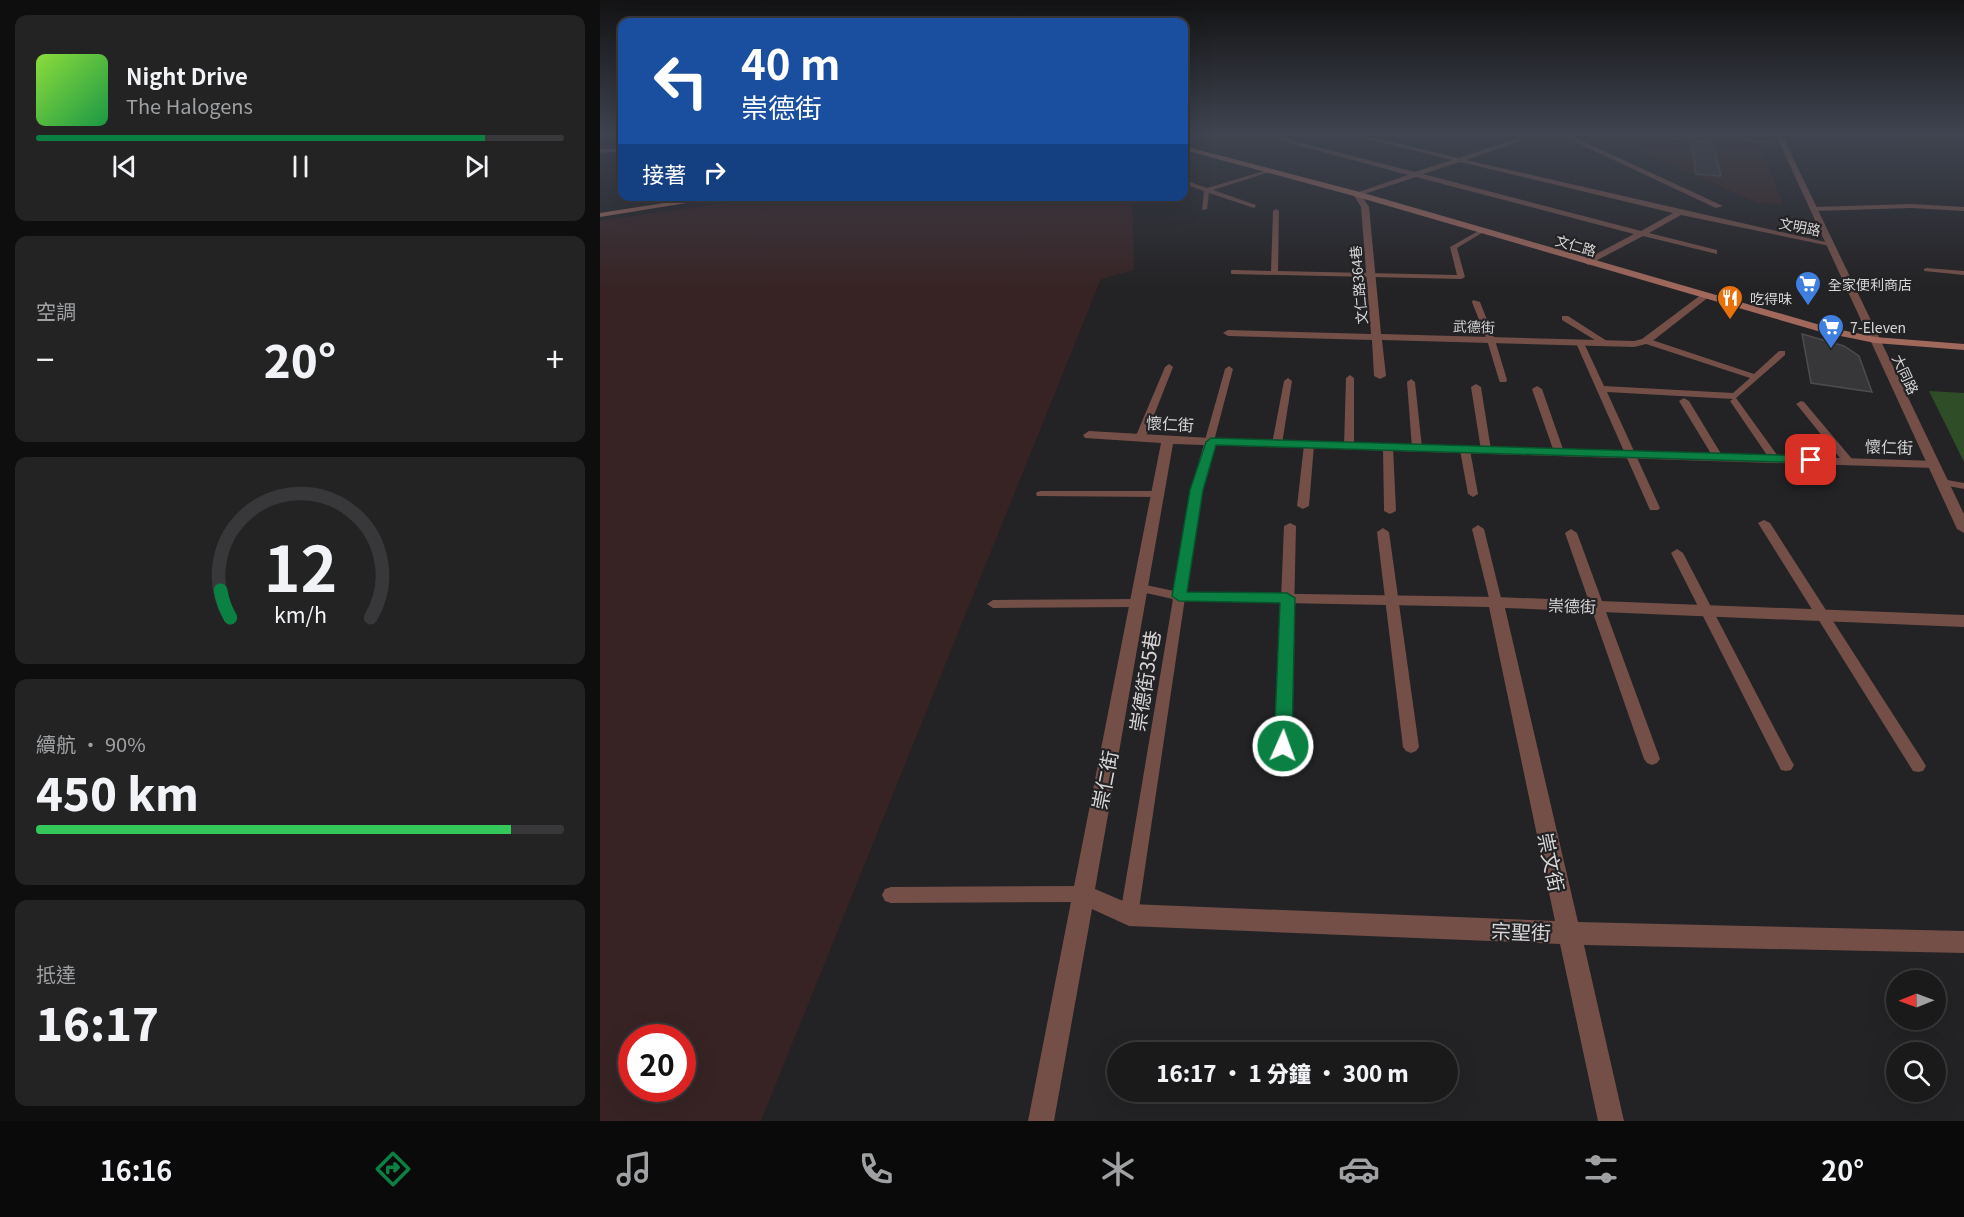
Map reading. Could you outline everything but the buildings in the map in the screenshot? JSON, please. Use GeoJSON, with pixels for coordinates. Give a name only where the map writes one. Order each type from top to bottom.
{"type":"FeatureCollection","features":[{"type":"Feature","properties":{"kind":"main road","name":"文仁路"},"geometry":{"type":"LineString","coordinates":[[1324,185],[1824,330],[1875,339],[1964,347]]}},
{"type":"Feature","properties":{"kind":"main road"},"geometry":{"type":"LineString","coordinates":[[600,214],[692,201]]}},
{"type":"Feature","properties":{"kind":"street"},"geometry":{"type":"LineString","coordinates":[[1357,194],[1385,185]]}},
{"type":"Feature","properties":{"kind":"street"},"geometry":{"type":"LineString","coordinates":[[1451,185],[1714,252]]}},
{"type":"Feature","properties":{"kind":"street","name":"文明路"},"geometry":{"type":"LineString","coordinates":[[1569,185],[1716,222],[1830,244]]}},
{"type":"Feature","properties":{"kind":"street"},"geometry":{"type":"LineString","coordinates":[[1674,185],[1719,206]]}},
{"type":"Feature","properties":{"kind":"street","name":"大同路"},"geometry":{"type":"LineString","coordinates":[[1803,185],[1964,529]]}},
{"type":"Feature","properties":{"kind":"street","name":"文仁路364巷"},"geometry":{"type":"LineString","coordinates":[[1357,194],[1365,207],[1380,376]]}},
{"type":"Feature","properties":{"kind":"street"},"geometry":{"type":"LineString","coordinates":[[1814,209],[1911,206],[1964,209]]}},
{"type":"Feature","properties":{"kind":"street"},"geometry":{"type":"LineString","coordinates":[[1588,262],[1681,212]]}},
{"type":"Feature","properties":{"kind":"street","name":"武德街"},"geometry":{"type":"LineString","coordinates":[[1228,333],[1634,344],[1646,340],[1705,296]]}},
{"type":"Feature","properties":{"kind":"street","name":"懷仁街"},"geometry":{"type":"LineString","coordinates":[[1089,435],[1211,442],[1933,464]]}},
{"type":"Feature","properties":{"kind":"street","name":"崇仁街"},"geometry":{"type":"LineString","coordinates":[[1041,1121],[1168,440]]}},
{"type":"Feature","properties":{"kind":"street","name":"崇德街"},"geometry":{"type":"LineString","coordinates":[[1179,596],[1496,602],[1964,621]]}},
{"type":"Feature","properties":{"kind":"street","name":"崇文街"},"geometry":{"type":"LineString","coordinates":[[1496,602],[1611,1121]]}},
{"type":"Feature","properties":{"kind":"street","name":"宗聖街"},"geometry":{"type":"LineString","coordinates":[[1083,894],[1129,915],[1568,933],[1964,942]]}},
{"type":"Feature","properties":{"kind":"lane"},"geometry":{"type":"LineString","coordinates":[[1194,185],[1254,206]]}},
{"type":"Feature","properties":{"kind":"lane"},"geometry":{"type":"LineString","coordinates":[[1207,190],[1223,185]]}},
{"type":"Feature","properties":{"kind":"lane"},"geometry":{"type":"LineString","coordinates":[[1204,209],[1207,190]]}},
{"type":"Feature","properties":{"kind":"lane"},"geometry":{"type":"LineString","coordinates":[[1274,273],[1276,211]]}},
{"type":"Feature","properties":{"kind":"lane"},"geometry":{"type":"LineString","coordinates":[[1234,272],[1461,278],[1453,247],[1482,231]]}},
{"type":"Feature","properties":{"kind":"lane"},"geometry":{"type":"LineString","coordinates":[[1926,270],[1964,273]]}},
{"type":"Feature","properties":{"kind":"lane"},"geometry":{"type":"LineString","coordinates":[[1476,302],[1503,380]]}},
{"type":"Feature","properties":{"kind":"lane"},"geometry":{"type":"LineString","coordinates":[[1565,318],[1606,344]]}},
{"type":"Feature","properties":{"kind":"lane"},"geometry":{"type":"LineString","coordinates":[[1646,340],[1756,377]]}},
{"type":"Feature","properties":{"kind":"lane"},"geometry":{"type":"LineString","coordinates":[[1580,343],[1654,508]]}},
{"type":"Feature","properties":{"kind":"lane"},"geometry":{"type":"LineString","coordinates":[[1601,389],[1735,396],[1782,353]]}},
{"type":"Feature","properties":{"kind":"lane"},"geometry":{"type":"LineString","coordinates":[[1140,438],[1168,367]]}},
{"type":"Feature","properties":{"kind":"lane","name":"崇德街35巷"},"geometry":{"type":"LineString","coordinates":[[1129,915],[1196,490],[1211,442],[1229,369]]}},
{"type":"Feature","properties":{"kind":"lane"},"geometry":{"type":"LineString","coordinates":[[1349,446],[1350,378]]}},
{"type":"Feature","properties":{"kind":"lane"},"geometry":{"type":"LineString","coordinates":[[1276,444],[1288,381]]}},
{"type":"Feature","properties":{"kind":"lane"},"geometry":{"type":"LineString","coordinates":[[1411,382],[1418,448]]}},
{"type":"Feature","properties":{"kind":"lane"},"geometry":{"type":"LineString","coordinates":[[1476,387],[1486,450]]}},
{"type":"Feature","properties":{"kind":"lane"},"geometry":{"type":"LineString","coordinates":[[1537,389],[1559,452]]}},
{"type":"Feature","properties":{"kind":"lane"},"geometry":{"type":"LineString","coordinates":[[1684,401],[1718,457]]}},
{"type":"Feature","properties":{"kind":"lane"},"geometry":{"type":"LineString","coordinates":[[1735,401],[1775,459]]}},
{"type":"Feature","properties":{"kind":"lane"},"geometry":{"type":"LineString","coordinates":[[1801,404],[1848,461]]}},
{"type":"Feature","properties":{"kind":"lane"},"geometry":{"type":"LineString","coordinates":[[1303,506],[1309,445]]}},
{"type":"Feature","properties":{"kind":"lane"},"geometry":{"type":"LineString","coordinates":[[1388,447],[1390,511]]}},
{"type":"Feature","properties":{"kind":"lane"},"geometry":{"type":"LineString","coordinates":[[1465,450],[1473,494]]}},
{"type":"Feature","properties":{"kind":"lane"},"geometry":{"type":"LineString","coordinates":[[1942,482],[1964,486]]}},
{"type":"Feature","properties":{"kind":"lane"},"geometry":{"type":"LineString","coordinates":[[1041,494],[1158,494]]}},
{"type":"Feature","properties":{"kind":"lane"},"geometry":{"type":"LineString","coordinates":[[1764,523],[1918,766]]}},
{"type":"Feature","properties":{"kind":"lane"},"geometry":{"type":"LineString","coordinates":[[1283,746],[1290,526]]}},
{"type":"Feature","properties":{"kind":"lane"},"geometry":{"type":"LineString","coordinates":[[1478,529],[1496,602]]}},
{"type":"Feature","properties":{"kind":"lane"},"geometry":{"type":"LineString","coordinates":[[1383,532],[1410,747]]}},
{"type":"Feature","properties":{"kind":"lane"},"geometry":{"type":"LineString","coordinates":[[1571,533],[1652,759]]}},
{"type":"Feature","properties":{"kind":"lane"},"geometry":{"type":"LineString","coordinates":[[1677,553],[1786,765]]}},
{"type":"Feature","properties":{"kind":"lane"},"geometry":{"type":"LineString","coordinates":[[993,604],[1139,595],[1179,596]]}},
{"type":"Feature","properties":{"kind":"lane"},"geometry":{"type":"LineString","coordinates":[[891,895],[1083,894]]}},
{"type":"Feature","properties":{"kind":"shaded area"},"geometry":{"type":"Polygon","coordinates":[[[1718,185],[1776,185],[1783,204],[1758,203],[1718,185]]]}},
{"type":"Feature","properties":{"kind":"shaded area"},"geometry":{"type":"Polygon","coordinates":[[[738,201],[1132,201],[1134,270],[1101,279],[761,1121],[600,1121],[600,221],[738,201]]]}},
{"type":"Feature","properties":{"kind":"green space"},"geometry":{"type":"Polygon","coordinates":[[[1929,391],[1964,393],[1964,462],[1929,391]]]}},
{"type":"Feature","properties":{"kind":"place","name":"全家便利商店"},"geometry":{"type":"Point","coordinates":[1808,307]}},
{"type":"Feature","properties":{"kind":"place","name":"吃得味"},"geometry":{"type":"Point","coordinates":[1730,321]}},
{"type":"Feature","properties":{"kind":"place","name":"7-Eleven"},"geometry":{"type":"Point","coordinates":[1831,350]}},
{"type":"Feature","properties":{"kind":"route"},"geometry":{"type":"LineString","coordinates":[[1283,746],[1287,598],[1179,596],[1196,490],[1211,442],[1811,460]]}}]}
